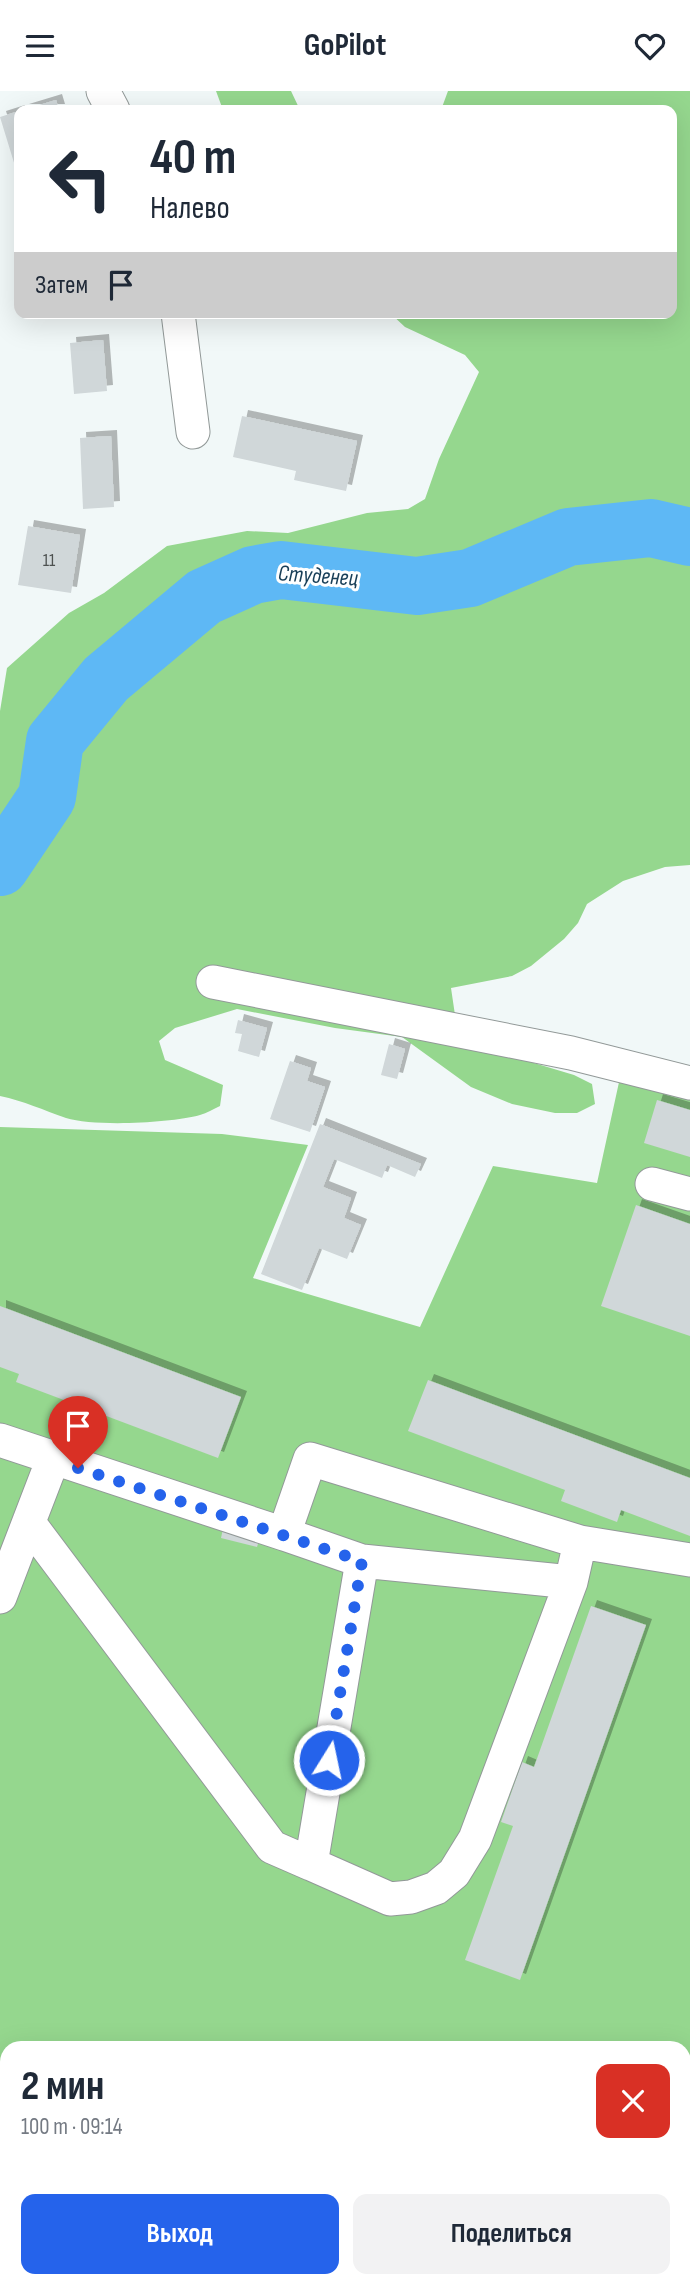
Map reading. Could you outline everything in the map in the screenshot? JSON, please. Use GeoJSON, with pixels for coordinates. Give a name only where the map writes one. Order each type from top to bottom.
{"type":"FeatureCollection","features":[{"type":"Feature","properties":{"kind":"lane"},"geometry":{"type":"LineString","coordinates":[[179,319],[193,432]]}},
{"type":"Feature","properties":{"kind":"lane"},"geometry":{"type":"LineString","coordinates":[[214,982],[571,1053],[690,1083]]}},
{"type":"Feature","properties":{"kind":"lane"},"geometry":{"type":"LineString","coordinates":[[652,1184],[690,1194]]}},
{"type":"Feature","properties":{"kind":"lane"},"geometry":{"type":"LineString","coordinates":[[0,1440],[362,1561],[571,1582]]}},
{"type":"Feature","properties":{"kind":"lane"},"geometry":{"type":"LineString","coordinates":[[0,1597],[53,1459]]}},
{"type":"Feature","properties":{"kind":"lane"},"geometry":{"type":"LineString","coordinates":[[284,1534],[310,1459],[580,1542],[690,1560]]}},
{"type":"Feature","properties":{"kind":"lane"},"geometry":{"type":"LineString","coordinates":[[29,1523],[272,1847],[390,1899],[411,1897],[436,1888],[454,1873],[475,1839],[571,1582],[580,1542]]}},
{"type":"Feature","properties":{"kind":"lane"},"geometry":{"type":"LineString","coordinates":[[311,1864],[362,1561]]}},
{"type":"Feature","properties":{"kind":"green space"},"geometry":{"type":"Polygon","coordinates":[[[216,91],[291,91],[298,105],[221,105],[216,91]]]}},
{"type":"Feature","properties":{"kind":"green space"},"geometry":{"type":"Polygon","coordinates":[[[448,91],[690,91],[690,865],[665,867],[623,881],[587,904],[578,923],[564,939],[531,966],[512,976],[451,988],[455,1015],[534,1063],[574,1075],[592,1084],[595,1104],[577,1113],[555,1113],[512,1104],[471,1087],[402,1037],[335,1028],[237,1009],[175,1028],[159,1041],[165,1060],[223,1085],[220,1106],[203,1114],[153,1122],[79,1121],[0,1096],[0,711],[7,668],[69,613],[104,593],[167,546],[247,531],[288,533],[367,513],[408,509],[425,499],[439,459],[479,372],[465,355],[405,327],[396,319],[677,319],[677,105],[443,105],[448,91]]]}},
{"type":"Feature","properties":{"kind":"green space"},"geometry":{"type":"Polygon","coordinates":[[[621,1073],[690,1090],[690,2041],[0,2041],[0,1127],[222,1134],[308,1145],[253,1278],[420,1327],[493,1166],[597,1183],[621,1073]]]}},
{"type":"Feature","properties":{"kind":"building"},"geometry":{"type":"Polygon","coordinates":[[[56,100],[58,105],[40,105],[56,100]]]}},
{"type":"Feature","properties":{"kind":"building"},"geometry":{"type":"Polygon","coordinates":[[[14,113],[14,163],[0,117],[14,113]]]}},
{"type":"Feature","properties":{"kind":"building"},"geometry":{"type":"Polygon","coordinates":[[[103,340],[107,391],[74,394],[70,343],[103,340]]]}},
{"type":"Feature","properties":{"kind":"building"},"geometry":{"type":"Polygon","coordinates":[[[242,416],[357,441],[346,491],[294,480],[296,471],[233,457],[242,416]]]}},
{"type":"Feature","properties":{"kind":"building"},"geometry":{"type":"Polygon","coordinates":[[[111,436],[114,507],[83,509],[80,438],[111,436]]]}},
{"type":"Feature","properties":{"kind":"building"},"geometry":{"type":"Polygon","coordinates":[[[28,526],[80,535],[71,593],[18,585],[28,526]]]}},
{"type":"Feature","properties":{"kind":"building"},"geometry":{"type":"Polygon","coordinates":[[[238,1020],[267,1028],[259,1057],[238,1051],[242,1034],[235,1033],[238,1020]]]}},
{"type":"Feature","properties":{"kind":"building"},"geometry":{"type":"Polygon","coordinates":[[[389,1044],[405,1049],[397,1079],[381,1075],[389,1044]]]}},
{"type":"Feature","properties":{"kind":"building"},"geometry":{"type":"Polygon","coordinates":[[[290,1061],[311,1068],[307,1081],[325,1087],[310,1132],[270,1119],[290,1061]]]}},
{"type":"Feature","properties":{"kind":"building"},"geometry":{"type":"Polygon","coordinates":[[[657,1100],[690,1110],[690,1157],[644,1143],[657,1100]]]}},
{"type":"Feature","properties":{"kind":"building"},"geometry":{"type":"Polygon","coordinates":[[[320,1124],[421,1164],[415,1177],[387,1165],[382,1178],[334,1159],[323,1187],[351,1198],[344,1218],[361,1225],[347,1259],[319,1248],[302,1290],[261,1274],[320,1124]]]}},
{"type":"Feature","properties":{"kind":"building"},"geometry":{"type":"Polygon","coordinates":[[[636,1205],[690,1224],[690,1336],[601,1306],[636,1205]]]}},
{"type":"Feature","properties":{"kind":"building"},"geometry":{"type":"Polygon","coordinates":[[[0,1306],[241,1397],[218,1458],[16,1382],[19,1374],[0,1367],[0,1306]]]}},
{"type":"Feature","properties":{"kind":"building"},"geometry":{"type":"Polygon","coordinates":[[[428,1380],[690,1478],[690,1536],[621,1510],[617,1522],[561,1501],[565,1490],[408,1431],[428,1380]]]}},
{"type":"Feature","properties":{"kind":"building"},"geometry":{"type":"Polygon","coordinates":[[[224,1524],[261,1534],[257,1547],[221,1538],[224,1524]]]}},
{"type":"Feature","properties":{"kind":"building"},"geometry":{"type":"Polygon","coordinates":[[[591,1606],[646,1625],[520,1980],[465,1960],[513,1826],[501,1822],[522,1762],[534,1767],[591,1606]]]}},
{"type":"Feature","properties":{"kind":"waterway","name":"Студенец"},"geometry":{"type":"LineString","coordinates":[[0,867],[47,797],[55,741],[106,679],[204,597],[253,575],[281,570],[417,586],[470,578],[568,537],[651,528],[690,537]]}},
{"type":"Feature","properties":{"kind":"route"},"geometry":{"type":"LineString","coordinates":[[78,1468],[362,1561],[329,1760]]}}]}
